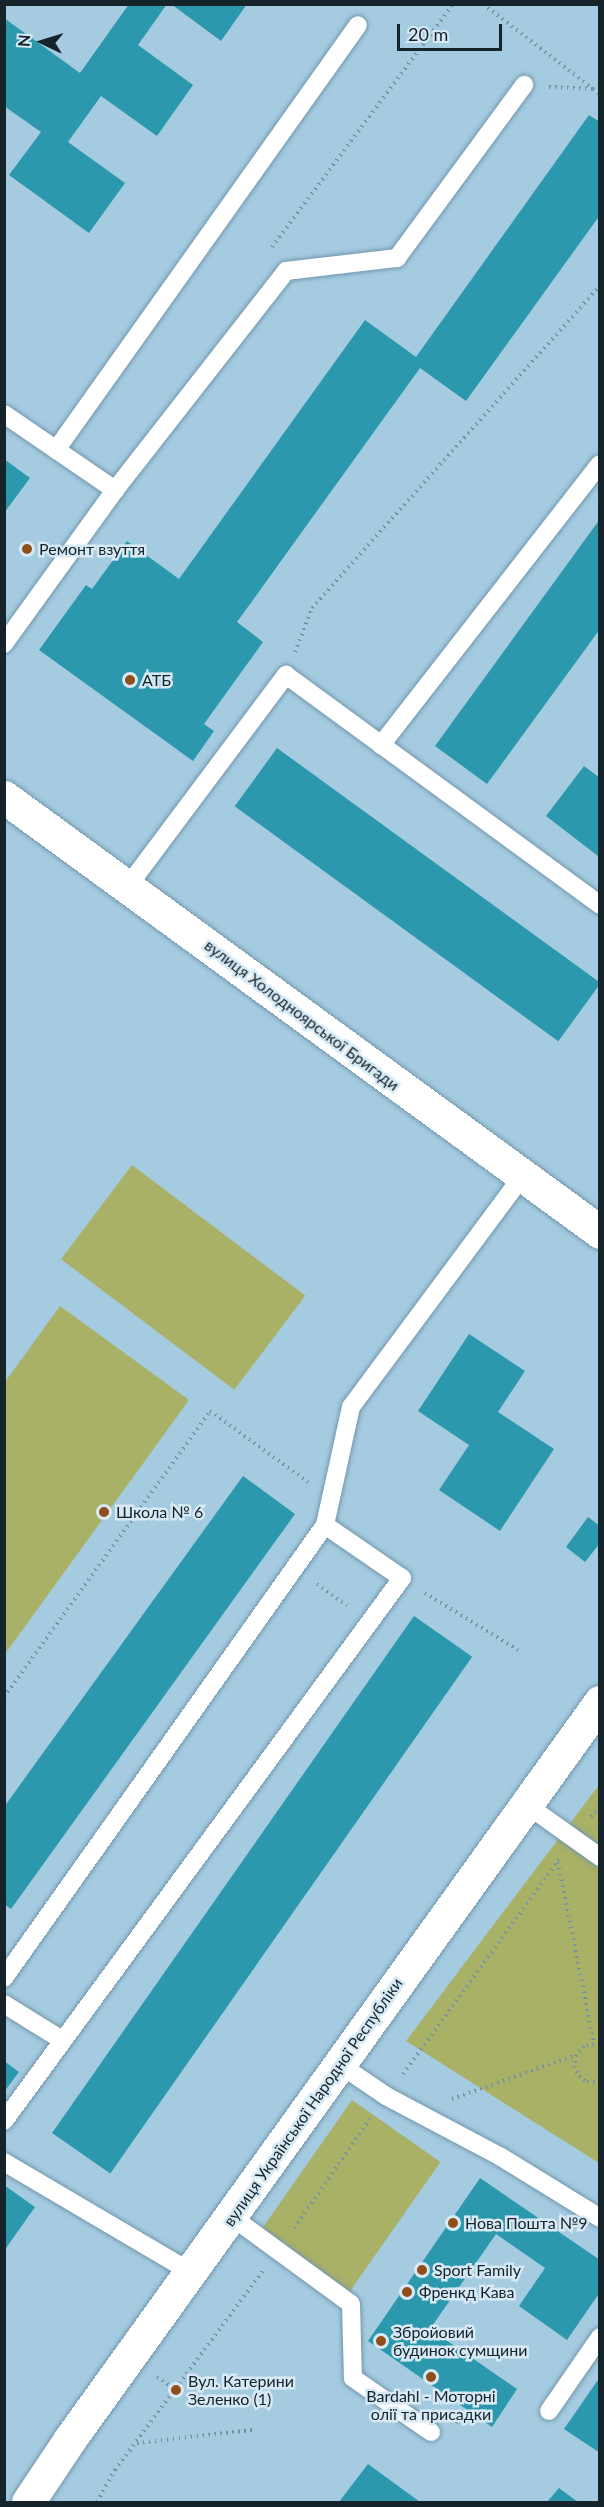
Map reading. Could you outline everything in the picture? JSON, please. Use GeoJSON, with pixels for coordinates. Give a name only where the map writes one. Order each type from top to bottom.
{"type":"FeatureCollection","features":[{"type":"Feature","properties":{"kind":"street","name":"вулиця Холодноярської Бригади"},"geometry":{"type":"LineString","coordinates":[[4,797],[128,886],[521,1178],[600,1232]]}},
{"type":"Feature","properties":{"kind":"street","name":"вулиця Української Народної Республіки"},"geometry":{"type":"LineString","coordinates":[[28,2502],[189,2271],[232,2217],[339,2064],[600,1702]]}},
{"type":"Feature","properties":{"kind":"lane"},"geometry":{"type":"LineString","coordinates":[[56,450],[358,25]]}},
{"type":"Feature","properties":{"kind":"lane"},"geometry":{"type":"LineString","coordinates":[[4,644],[116,490],[286,271],[397,258],[524,86]]}},
{"type":"Feature","properties":{"kind":"lane"},"geometry":{"type":"LineString","coordinates":[[4,414],[116,490]]}},
{"type":"Feature","properties":{"kind":"lane"},"geometry":{"type":"LineString","coordinates":[[381,745],[600,464]]}},
{"type":"Feature","properties":{"kind":"lane"},"geometry":{"type":"LineString","coordinates":[[128,886],[286,675],[600,905]]}},
{"type":"Feature","properties":{"kind":"lane"},"geometry":{"type":"LineString","coordinates":[[4,1978],[325,1525],[351,1407],[521,1178]]}},
{"type":"Feature","properties":{"kind":"lane"},"geometry":{"type":"LineString","coordinates":[[4,2121],[402,1578],[325,1525]]}},
{"type":"Feature","properties":{"kind":"lane"},"geometry":{"type":"LineString","coordinates":[[527,1805],[600,1857]]}},
{"type":"Feature","properties":{"kind":"lane"},"geometry":{"type":"LineString","coordinates":[[4,2004],[62,2040]]}},
{"type":"Feature","properties":{"kind":"lane"},"geometry":{"type":"LineString","coordinates":[[339,2064],[386,2096],[501,2157],[600,2218]]}},
{"type":"Feature","properties":{"kind":"lane"},"geometry":{"type":"LineString","coordinates":[[4,2162],[189,2271]]}},
{"type":"Feature","properties":{"kind":"lane"},"geometry":{"type":"LineString","coordinates":[[232,2217],[351,2304],[353,2378],[431,2432]]}},
{"type":"Feature","properties":{"kind":"lane"},"geometry":{"type":"LineString","coordinates":[[549,2411],[600,2337]]}},
{"type":"Feature","properties":{"kind":"path"},"geometry":{"type":"LineString","coordinates":[[269,251],[453,4]]}},
{"type":"Feature","properties":{"kind":"path"},"geometry":{"type":"LineString","coordinates":[[483,4],[600,94]]}},
{"type":"Feature","properties":{"kind":"path"},"geometry":{"type":"LineString","coordinates":[[524,86],[593,89]]}},
{"type":"Feature","properties":{"kind":"path"},"geometry":{"type":"LineString","coordinates":[[286,675],[312,608],[600,286]]}},
{"type":"Feature","properties":{"kind":"path"},"geometry":{"type":"LineString","coordinates":[[4,1697],[210,1411],[331,1499]]}},
{"type":"Feature","properties":{"kind":"path"},"geometry":{"type":"LineString","coordinates":[[294,1568],[369,1621]]}},
{"type":"Feature","properties":{"kind":"path"},"geometry":{"type":"LineString","coordinates":[[402,1578],[518,1650]]}},
{"type":"Feature","properties":{"kind":"path"},"geometry":{"type":"LineString","coordinates":[[97,2502],[115,2470],[277,2252],[386,2096],[573,1839],[600,1806]]}},
{"type":"Feature","properties":{"kind":"path"},"geometry":{"type":"LineString","coordinates":[[416,2112],[576,2055],[584,2046],[597,2044],[558,1860]]}},
{"type":"Feature","properties":{"kind":"path"},"geometry":{"type":"LineString","coordinates":[[576,2055],[574,2066],[579,2076],[587,2082],[600,2083]]}},
{"type":"Feature","properties":{"kind":"path"},"geometry":{"type":"LineString","coordinates":[[136,2443],[252,2430]]}},
{"type":"Feature","properties":{"kind":"green space"},"geometry":{"type":"Polygon","coordinates":[[[132,1165],[305,1296],[234,1390],[61,1259],[132,1165]]]}},
{"type":"Feature","properties":{"kind":"green space"},"geometry":{"type":"Polygon","coordinates":[[[60,1306],[189,1400],[5,1654],[5,1382],[60,1306]]]}},
{"type":"Feature","properties":{"kind":"green space"},"geometry":{"type":"Polygon","coordinates":[[[599,1785],[599,2163],[406,2041],[599,1785]]]}},
{"type":"Feature","properties":{"kind":"green space"},"geometry":{"type":"Polygon","coordinates":[[[352,2100],[440,2162],[350,2291],[261,2229],[352,2100]]]}},
{"type":"Feature","properties":{"kind":"building"},"geometry":{"type":"Polygon","coordinates":[[[129,4],[167,4],[138,45],[193,85],[157,136],[101,96],[68,142],[125,183],[89,233],[9,175],[41,132],[4,106],[4,18],[80,73],[129,4]]]}},
{"type":"Feature","properties":{"kind":"building"},"geometry":{"type":"Polygon","coordinates":[[[171,4],[247,4],[221,41],[171,4]]]}},
{"type":"Feature","properties":{"kind":"building"},"geometry":{"type":"Polygon","coordinates":[[[589,115],[600,122],[600,215],[466,401],[420,368],[237,622],[263,642],[204,724],[214,731],[193,761],[39,650],[86,585],[92,589],[127,541],[179,579],[365,320],[416,357],[589,115]]]}},
{"type":"Feature","properties":{"kind":"building"},"geometry":{"type":"Polygon","coordinates":[[[4,459],[30,478],[4,513],[4,459]]]}},
{"type":"Feature","properties":{"kind":"building"},"geometry":{"type":"Polygon","coordinates":[[[600,519],[600,629],[487,784],[435,746],[600,519]]]}},
{"type":"Feature","properties":{"kind":"building","name":"Ремонт взуття"},"geometry":{"type":"Polygon","coordinates":[[[24,542],[34,549],[30,555],[20,548],[24,542]]]}},
{"type":"Feature","properties":{"kind":"building"},"geometry":{"type":"Polygon","coordinates":[[[277,748],[600,983],[558,1041],[235,806],[277,748]]]}},
{"type":"Feature","properties":{"kind":"building"},"geometry":{"type":"Polygon","coordinates":[[[584,766],[600,778],[598,856],[546,816],[584,766]]]}},
{"type":"Feature","properties":{"kind":"building"},"geometry":{"type":"Polygon","coordinates":[[[469,1334],[525,1371],[498,1412],[554,1449],[500,1531],[439,1490],[469,1445],[418,1411],[469,1334]]]}},
{"type":"Feature","properties":{"kind":"building"},"geometry":{"type":"Polygon","coordinates":[[[243,1476],[295,1514],[11,1909],[4,1904],[4,1807],[243,1476]]]}},
{"type":"Feature","properties":{"kind":"building"},"geometry":{"type":"Polygon","coordinates":[[[588,1517],[600,1526],[600,1543],[585,1562],[566,1547],[588,1517]]]}},
{"type":"Feature","properties":{"kind":"building"},"geometry":{"type":"Polygon","coordinates":[[[414,1616],[472,1657],[110,2174],[52,2133],[414,1616]]]}},
{"type":"Feature","properties":{"kind":"building"},"geometry":{"type":"Polygon","coordinates":[[[4,2061],[19,2072],[4,2092],[4,2061]]]}},
{"type":"Feature","properties":{"kind":"building"},"geometry":{"type":"Polygon","coordinates":[[[480,2178],[600,2260],[600,2292],[567,2340],[519,2306],[545,2268],[496,2234],[430,2329],[517,2389],[492,2427],[368,2341],[480,2178]]]}},
{"type":"Feature","properties":{"kind":"building"},"geometry":{"type":"Polygon","coordinates":[[[4,2185],[35,2207],[4,2251],[4,2185]]]}},
{"type":"Feature","properties":{"kind":"building"},"geometry":{"type":"Polygon","coordinates":[[[600,2377],[600,2453],[564,2429],[600,2377]]]}},
{"type":"Feature","properties":{"kind":"building"},"geometry":{"type":"Polygon","coordinates":[[[368,2464],[420,2502],[339,2502],[368,2464]]]}},
{"type":"Feature","properties":{"kind":"building"},"geometry":{"type":"Polygon","coordinates":[[[559,2488],[578,2502],[547,2502],[559,2488]]]}},
{"type":"Feature","properties":{"kind":"place","name":"Ремонт взуття"},"geometry":{"type":"Point","coordinates":[27,549]}},
{"type":"Feature","properties":{"kind":"place","name":"АТБ"},"geometry":{"type":"Point","coordinates":[130,680]}},
{"type":"Feature","properties":{"kind":"place","name":"Школа № 6"},"geometry":{"type":"Point","coordinates":[104,1512]}},
{"type":"Feature","properties":{"kind":"place","name":"Нова Пошта №9"},"geometry":{"type":"Point","coordinates":[453,2223]}},
{"type":"Feature","properties":{"kind":"place","name":"Sport Family"},"geometry":{"type":"Point","coordinates":[422,2270]}},
{"type":"Feature","properties":{"kind":"place","name":"Френкд Кава"},"geometry":{"type":"Point","coordinates":[407,2292]}},
{"type":"Feature","properties":{"kind":"place","name":"Збройовий будинок сумщини"},"geometry":{"type":"Point","coordinates":[381,2341]}},
{"type":"Feature","properties":{"kind":"place","name":"Bardahl - Моторні олії та присадки"},"geometry":{"type":"Point","coordinates":[431,2377]}},
{"type":"Feature","properties":{"kind":"place","name":"Вул. Катерини Зеленко (1)"},"geometry":{"type":"Point","coordinates":[176,2390]}}]}
